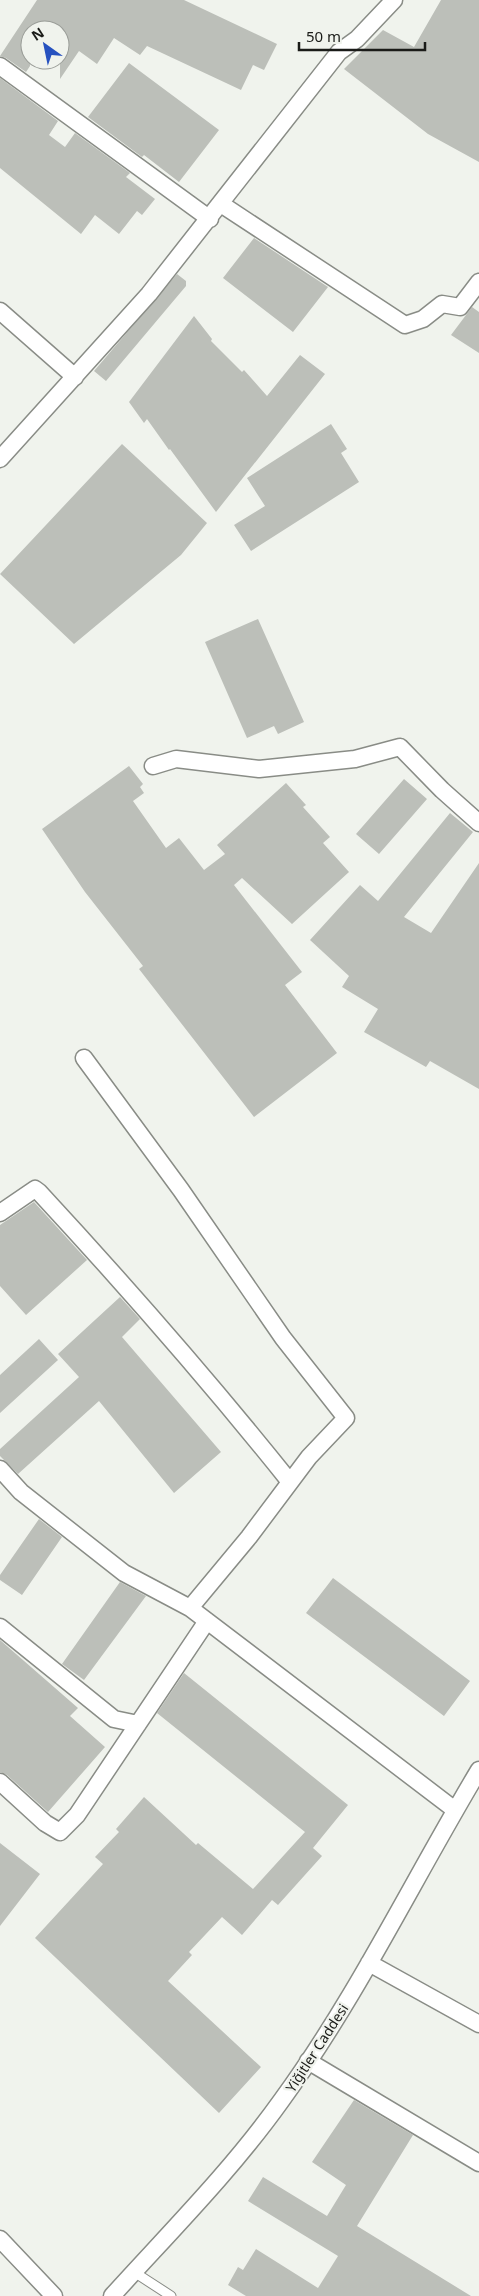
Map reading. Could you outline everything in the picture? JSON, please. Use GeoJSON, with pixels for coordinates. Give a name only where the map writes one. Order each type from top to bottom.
{"type":"FeatureCollection","features":[{"type":"Feature","properties":{"kind":"street"},"geometry":{"type":"LineString","coordinates":[[0,459],[149,294],[222,204],[339,52],[356,39],[394,0]]}},
{"type":"Feature","properties":{"kind":"street"},"geometry":{"type":"LineString","coordinates":[[0,66],[210,218]]}},
{"type":"Feature","properties":{"kind":"street"},"geometry":{"type":"LineString","coordinates":[[222,204],[406,325],[423,319],[442,304],[460,307],[479,282]]}},
{"type":"Feature","properties":{"kind":"street"},"geometry":{"type":"LineString","coordinates":[[0,311],[75,377]]}},
{"type":"Feature","properties":{"kind":"street"},"geometry":{"type":"LineString","coordinates":[[153,766],[176,759],[258,769],[356,759],[400,747],[442,790],[479,823]]}},
{"type":"Feature","properties":{"kind":"street"},"geometry":{"type":"LineString","coordinates":[[84,1058],[181,1190],[283,1338],[346,1418],[309,1457],[190,1608]]}},
{"type":"Feature","properties":{"kind":"street"},"geometry":{"type":"LineString","coordinates":[[0,1213],[35,1188],[132,1293],[222,1397],[290,1482]]}},
{"type":"Feature","properties":{"kind":"street"},"geometry":{"type":"LineString","coordinates":[[0,1469],[21,1492],[124,1573],[190,1608],[455,1810]]}},
{"type":"Feature","properties":{"kind":"street"},"geometry":{"type":"LineString","coordinates":[[0,1782],[45,1823],[60,1832],[77,1815],[207,1621]]}},
{"type":"Feature","properties":{"kind":"street"},"geometry":{"type":"LineString","coordinates":[[0,1627],[114,1719],[138,1724]]}},
{"type":"Feature","properties":{"kind":"street","name":"Yiğitler Caddesi"},"geometry":{"type":"LineString","coordinates":[[112,2296],[211,2189],[281,2102],[345,2005],[455,1810],[472,1795],[479,1770]]}},
{"type":"Feature","properties":{"kind":"street"},"geometry":{"type":"LineString","coordinates":[[369,1963],[479,2024]]}},
{"type":"Feature","properties":{"kind":"street"},"geometry":{"type":"LineString","coordinates":[[308,2061],[479,2163]]}},
{"type":"Feature","properties":{"kind":"street"},"geometry":{"type":"LineString","coordinates":[[0,2240],[54,2296]]}},
{"type":"Feature","properties":{"kind":"lane"},"geometry":{"type":"LineString","coordinates":[[134,2272],[171,2296]]}},
{"type":"Feature","properties":{"kind":"building"},"geometry":{"type":"Polygon","coordinates":[[[37,0],[184,0],[277,44],[264,70],[253,65],[241,90],[147,46],[140,55],[114,38],[97,64],[79,51],[70,64],[70,20],[24,20],[37,0]]]}},
{"type":"Feature","properties":{"kind":"building"},"geometry":{"type":"Polygon","coordinates":[[[441,0],[479,0],[479,162],[428,134],[344,69],[383,30],[414,47],[441,0]]]}},
{"type":"Feature","properties":{"kind":"building"},"geometry":{"type":"Polygon","coordinates":[[[20,26],[20,68],[0,56],[20,26]]]}},
{"type":"Feature","properties":{"kind":"building"},"geometry":{"type":"Polygon","coordinates":[[[129,63],[219,130],[179,182],[144,155],[142,157],[88,117],[129,63]]]}},
{"type":"Feature","properties":{"kind":"building"},"geometry":{"type":"Polygon","coordinates":[[[60,70],[66,70],[60,79],[60,70]]]}},
{"type":"Feature","properties":{"kind":"building"},"geometry":{"type":"Polygon","coordinates":[[[0,78],[58,121],[49,135],[65,147],[75,133],[130,173],[126,177],[155,199],[142,215],[137,211],[119,234],[95,215],[81,234],[0,168],[0,78]]]}},
{"type":"Feature","properties":{"kind":"building"},"geometry":{"type":"Polygon","coordinates":[[[254,238],[328,287],[293,332],[223,278],[254,238]]]}},
{"type":"Feature","properties":{"kind":"building"},"geometry":{"type":"Polygon","coordinates":[[[177,274],[186,281],[186,286],[106,381],[94,371],[177,274]]]}},
{"type":"Feature","properties":{"kind":"building"},"geometry":{"type":"Polygon","coordinates":[[[472,307],[479,312],[479,353],[451,335],[472,307]]]}},
{"type":"Feature","properties":{"kind":"building"},"geometry":{"type":"Polygon","coordinates":[[[194,316],[212,339],[211,341],[242,372],[244,370],[267,396],[300,355],[325,374],[216,512],[147,419],[144,423],[129,402],[194,316]]]}},
{"type":"Feature","properties":{"kind":"building"},"geometry":{"type":"Polygon","coordinates":[[[331,424],[347,449],[341,453],[359,482],[251,551],[234,525],[265,506],[247,478],[331,424]]]}},
{"type":"Feature","properties":{"kind":"building"},"geometry":{"type":"Polygon","coordinates":[[[122,444],[207,523],[181,555],[74,644],[0,574],[122,444]]]}},
{"type":"Feature","properties":{"kind":"building"},"geometry":{"type":"Polygon","coordinates":[[[258,619],[304,722],[278,734],[274,726],[247,738],[205,642],[258,619]]]}},
{"type":"Feature","properties":{"kind":"building"},"geometry":{"type":"Polygon","coordinates":[[[129,766],[143,784],[140,787],[144,793],[133,801],[166,848],[179,838],[204,870],[225,854],[217,845],[286,783],[306,805],[303,807],[330,837],[323,843],[349,872],[292,924],[242,878],[234,885],[302,972],[285,985],[337,1053],[254,1117],[139,969],[143,966],[85,892],[42,829],[129,766]]]}},
{"type":"Feature","properties":{"kind":"building"},"geometry":{"type":"Polygon","coordinates":[[[404,779],[427,799],[379,854],[356,834],[404,779]]]}},
{"type":"Feature","properties":{"kind":"building"},"geometry":{"type":"Polygon","coordinates":[[[450,813],[473,832],[404,917],[431,933],[479,863],[479,1089],[430,1061],[426,1067],[364,1032],[378,1009],[342,987],[349,976],[310,940],[360,885],[378,901],[450,813]]]}},
{"type":"Feature","properties":{"kind":"building"},"geometry":{"type":"Polygon","coordinates":[[[34,1202],[87,1260],[26,1315],[0,1286],[0,1225],[34,1202]]]}},
{"type":"Feature","properties":{"kind":"building"},"geometry":{"type":"Polygon","coordinates":[[[120,1297],[140,1319],[122,1337],[221,1452],[174,1493],[99,1401],[18,1474],[0,1456],[0,1449],[79,1377],[58,1354],[120,1297]]]}},
{"type":"Feature","properties":{"kind":"building"},"geometry":{"type":"Polygon","coordinates":[[[39,1339],[58,1360],[0,1413],[0,1375],[39,1339]]]}},
{"type":"Feature","properties":{"kind":"building"},"geometry":{"type":"Polygon","coordinates":[[[39,1519],[62,1537],[22,1595],[0,1580],[0,1575],[39,1519]]]}},
{"type":"Feature","properties":{"kind":"building"},"geometry":{"type":"Polygon","coordinates":[[[333,1578],[470,1681],[444,1716],[306,1613],[333,1578]]]}},
{"type":"Feature","properties":{"kind":"building"},"geometry":{"type":"Polygon","coordinates":[[[120,1582],[146,1596],[84,1680],[62,1664],[120,1582]]]}},
{"type":"Feature","properties":{"kind":"building"},"geometry":{"type":"Polygon","coordinates":[[[0,1640],[78,1708],[70,1716],[105,1747],[48,1812],[7,1775],[0,1772],[0,1640]]]}},
{"type":"Feature","properties":{"kind":"building"},"geometry":{"type":"Polygon","coordinates":[[[184,1673],[348,1805],[313,1848],[322,1856],[278,1905],[272,1900],[242,1935],[222,1917],[189,1952],[192,1955],[168,1981],[261,2067],[219,2113],[35,1938],[103,1864],[95,1857],[119,1832],[116,1829],[144,1797],[196,1845],[198,1843],[253,1889],[305,1832],[157,1713],[184,1673]]]}},
{"type":"Feature","properties":{"kind":"building"},"geometry":{"type":"Polygon","coordinates":[[[0,1843],[40,1874],[0,1926],[0,1843]]]}},
{"type":"Feature","properties":{"kind":"building"},"geometry":{"type":"Polygon","coordinates":[[[354,2100],[413,2135],[357,2226],[471,2296],[246,2296],[228,2285],[238,2267],[243,2270],[256,2249],[318,2288],[338,2256],[248,2201],[263,2177],[327,2216],[346,2185],[312,2162],[354,2100]]]}}]}
